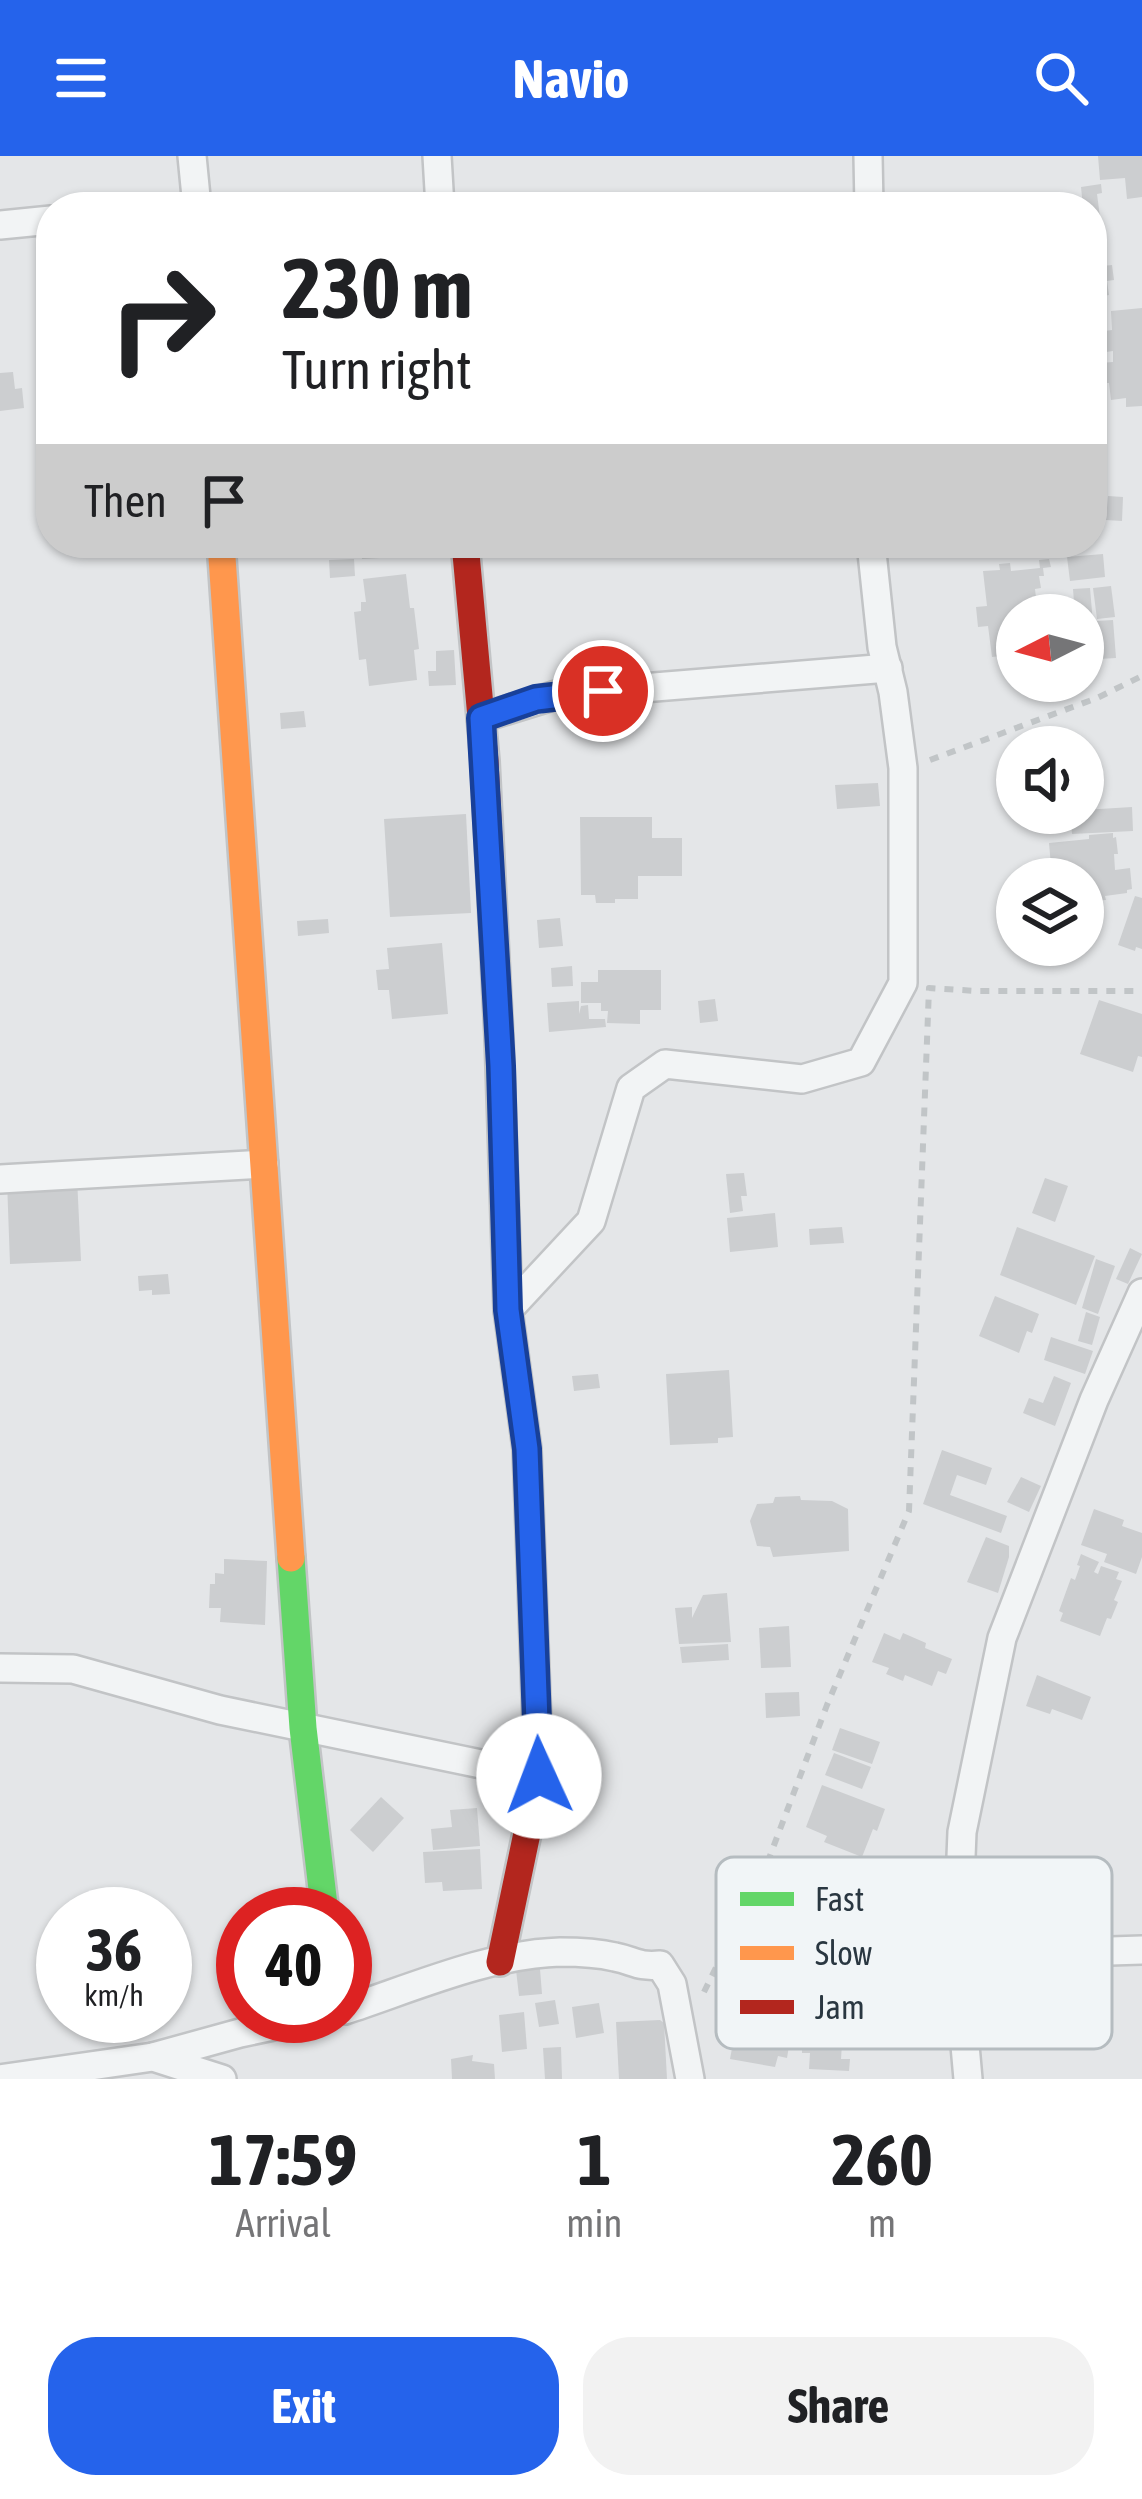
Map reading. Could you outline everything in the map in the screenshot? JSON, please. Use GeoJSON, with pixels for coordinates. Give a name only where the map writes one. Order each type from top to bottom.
{"type":"FeatureCollection","features":[{"type":"Feature","properties":{"kind":"street"},"geometry":{"type":"LineString","coordinates":[[192,156],[196,192]]}},
{"type":"Feature","properties":{"kind":"street"},"geometry":{"type":"LineString","coordinates":[[437,156],[439,192]]}},
{"type":"Feature","properties":{"kind":"street"},"geometry":{"type":"LineString","coordinates":[[868,156],[869,192]]}},
{"type":"Feature","properties":{"kind":"street"},"geometry":{"type":"LineString","coordinates":[[0,225],[36,221]]}},
{"type":"Feature","properties":{"kind":"street"},"geometry":{"type":"LineString","coordinates":[[222,558],[303,1728],[322,1887]]}},
{"type":"Feature","properties":{"kind":"street"},"geometry":{"type":"LineString","coordinates":[[466,558],[481,718],[501,1066],[508,1310],[527,1449],[539,1776],[500,1962]]}},
{"type":"Feature","properties":{"kind":"street"},"geometry":{"type":"LineString","coordinates":[[508,1310],[591,1221],[631,1088],[665,1064],[802,1079],[861,1062],[903,983],[903,768],[873,558]]}},
{"type":"Feature","properties":{"kind":"street"},"geometry":{"type":"LineString","coordinates":[[481,718],[556,695],[888,668]]}},
{"type":"Feature","properties":{"kind":"street"},"geometry":{"type":"LineString","coordinates":[[0,1179],[264,1164]]}},
{"type":"Feature","properties":{"kind":"street"},"geometry":{"type":"LineString","coordinates":[[961,1857],[962,1832],[1002,1638],[1094,1400],[1142,1293]]}},
{"type":"Feature","properties":{"kind":"street"},"geometry":{"type":"LineString","coordinates":[[0,1668],[73,1669],[220,1710],[539,1776]]}},
{"type":"Feature","properties":{"kind":"street"},"geometry":{"type":"LineString","coordinates":[[1112,1951],[1142,1950]]}},
{"type":"Feature","properties":{"kind":"street"},"geometry":{"type":"LineString","coordinates":[[372,2002],[531,1954],[614,1956],[640,1966],[660,1965],[672,1984],[690,2079]]}},
{"type":"Feature","properties":{"kind":"street"},"geometry":{"type":"LineString","coordinates":[[0,2078],[153,2057],[216,2040]]}},
{"type":"Feature","properties":{"kind":"street"},"geometry":{"type":"LineString","coordinates":[[965,2049],[968,2079]]}},
{"type":"Feature","properties":{"kind":"street"},"geometry":{"type":"LineString","coordinates":[[153,2057],[222,2079]]}},
{"type":"Feature","properties":{"kind":"path"},"geometry":{"type":"LineString","coordinates":[[903,768],[1097,698],[1142,676]]}},
{"type":"Feature","properties":{"kind":"path"},"geometry":{"type":"LineString","coordinates":[[769,1857],[826,1705],[909,1511],[929,988],[1142,992]]}},
{"type":"Feature","properties":{"kind":"path"},"geometry":{"type":"LineString","coordinates":[[682,2039],[716,1965]]}},
{"type":"Feature","properties":{"kind":"building"},"geometry":{"type":"Polygon","coordinates":[[[1098,156],[1142,156],[1142,197],[1127,199],[1125,178],[1100,180],[1098,156]]]}},
{"type":"Feature","properties":{"kind":"building"},"geometry":{"type":"Polygon","coordinates":[[[1101,184],[1102,192],[1082,192],[1081,187],[1101,184]]]}},
{"type":"Feature","properties":{"kind":"building"},"geometry":{"type":"Polygon","coordinates":[[[1112,265],[1114,280],[1107,281],[1107,266],[1112,265]]]}},
{"type":"Feature","properties":{"kind":"building"},"geometry":{"type":"Polygon","coordinates":[[[1142,308],[1142,406],[1126,407],[1126,398],[1111,400],[1107,362],[1113,362],[1113,351],[1107,352],[1107,331],[1112,330],[1111,311],[1142,308]]]}},
{"type":"Feature","properties":{"kind":"building"},"geometry":{"type":"Polygon","coordinates":[[[13,372],[15,389],[22,388],[24,408],[0,411],[0,373],[13,372]]]}},
{"type":"Feature","properties":{"kind":"building"},"geometry":{"type":"Polygon","coordinates":[[[1108,496],[1123,497],[1122,521],[1107,520],[1108,496]]]}},
{"type":"Feature","properties":{"kind":"building"},"geometry":{"type":"Polygon","coordinates":[[[1067,558],[1103,558],[1105,577],[1070,581],[1067,558]]]}},
{"type":"Feature","properties":{"kind":"building"},"geometry":{"type":"Polygon","coordinates":[[[354,559],[355,576],[330,578],[329,560],[354,559]]]}},
{"type":"Feature","properties":{"kind":"building"},"geometry":{"type":"Polygon","coordinates":[[[1049,559],[1051,567],[1043,568],[1036,594],[996,594],[996,657],[992,657],[988,626],[978,627],[976,607],[987,606],[983,571],[1000,570],[999,564],[1010,563],[1011,571],[1040,568],[1039,560],[1049,559]]]}},
{"type":"Feature","properties":{"kind":"building"},"geometry":{"type":"Polygon","coordinates":[[[406,574],[419,649],[414,650],[417,680],[369,686],[366,659],[359,660],[354,612],[361,611],[361,602],[366,602],[363,579],[406,574]]]}},
{"type":"Feature","properties":{"kind":"building"},"geometry":{"type":"Polygon","coordinates":[[[1111,586],[1115,617],[1104,618],[1104,594],[1094,594],[1093,588],[1111,586]]]}},
{"type":"Feature","properties":{"kind":"building"},"geometry":{"type":"Polygon","coordinates":[[[1090,588],[1091,594],[1073,594],[1073,589],[1090,588]]]}},
{"type":"Feature","properties":{"kind":"building"},"geometry":{"type":"Polygon","coordinates":[[[1113,620],[1116,658],[1104,659],[1104,621],[1113,620]]]}},
{"type":"Feature","properties":{"kind":"building"},"geometry":{"type":"Polygon","coordinates":[[[454,650],[456,685],[429,686],[428,671],[436,671],[436,651],[454,650]]]}},
{"type":"Feature","properties":{"kind":"building"},"geometry":{"type":"Polygon","coordinates":[[[304,711],[306,727],[281,729],[280,713],[304,711]]]}},
{"type":"Feature","properties":{"kind":"building"},"geometry":{"type":"Polygon","coordinates":[[[878,783],[880,806],[837,809],[835,785],[878,783]]]}},
{"type":"Feature","properties":{"kind":"building"},"geometry":{"type":"Polygon","coordinates":[[[1132,807],[1133,831],[1104,832],[1104,809],[1132,807]]]}},
{"type":"Feature","properties":{"kind":"building"},"geometry":{"type":"Polygon","coordinates":[[[466,814],[471,913],[390,917],[384,819],[466,814]]]}},
{"type":"Feature","properties":{"kind":"building"},"geometry":{"type":"Polygon","coordinates":[[[580,817],[652,817],[652,838],[682,838],[682,876],[638,876],[638,899],[596,903],[595,895],[581,895],[580,817]]]}},
{"type":"Feature","properties":{"kind":"building"},"geometry":{"type":"Polygon","coordinates":[[[1104,834],[1116,837],[1115,870],[1130,868],[1132,889],[1104,900],[1104,858],[1050,858],[1049,843],[1104,834]]]}},
{"type":"Feature","properties":{"kind":"building"},"geometry":{"type":"Polygon","coordinates":[[[1135,896],[1142,898],[1142,949],[1135,951],[1118,945],[1135,896]]]}},
{"type":"Feature","properties":{"kind":"building"},"geometry":{"type":"Polygon","coordinates":[[[560,918],[563,946],[539,948],[537,920],[560,918]]]}},
{"type":"Feature","properties":{"kind":"building"},"geometry":{"type":"Polygon","coordinates":[[[328,919],[329,933],[298,936],[297,921],[328,919]]]}},
{"type":"Feature","properties":{"kind":"building"},"geometry":{"type":"Polygon","coordinates":[[[442,943],[448,1014],[392,1019],[389,990],[378,990],[376,970],[389,969],[387,948],[442,943]]]}},
{"type":"Feature","properties":{"kind":"building"},"geometry":{"type":"Polygon","coordinates":[[[572,966],[573,986],[552,987],[551,968],[572,966]]]}},
{"type":"Feature","properties":{"kind":"building"},"geometry":{"type":"Polygon","coordinates":[[[598,970],[661,970],[661,1010],[640,1010],[640,1024],[607,1023],[608,1011],[601,1011],[601,1003],[581,1003],[581,982],[598,982],[598,970]]]}},
{"type":"Feature","properties":{"kind":"building"},"geometry":{"type":"Polygon","coordinates":[[[715,999],[718,1021],[700,1023],[698,1001],[715,999]]]}},
{"type":"Feature","properties":{"kind":"building"},"geometry":{"type":"Polygon","coordinates":[[[1099,1000],[1142,1014],[1142,1057],[1138,1056],[1133,1072],[1080,1054],[1099,1000]]]}},
{"type":"Feature","properties":{"kind":"building"},"geometry":{"type":"Polygon","coordinates":[[[579,1001],[579,1014],[581,1006],[588,1005],[589,1019],[605,1019],[606,1027],[549,1032],[547,1003],[579,1001]]]}},
{"type":"Feature","properties":{"kind":"building"},"geometry":{"type":"Polygon","coordinates":[[[744,1173],[747,1196],[741,1196],[743,1211],[730,1213],[726,1174],[744,1173]]]}},
{"type":"Feature","properties":{"kind":"building"},"geometry":{"type":"Polygon","coordinates":[[[77,1178],[81,1261],[10,1264],[7,1181],[77,1178]]]}},
{"type":"Feature","properties":{"kind":"building"},"geometry":{"type":"Polygon","coordinates":[[[1045,1178],[1068,1186],[1055,1222],[1032,1213],[1045,1178]]]}},
{"type":"Feature","properties":{"kind":"building"},"geometry":{"type":"Polygon","coordinates":[[[775,1213],[778,1247],[730,1252],[727,1218],[775,1213]]]}},
{"type":"Feature","properties":{"kind":"building"},"geometry":{"type":"Polygon","coordinates":[[[842,1227],[844,1243],[810,1245],[809,1229],[842,1227]]]}},
{"type":"Feature","properties":{"kind":"building"},"geometry":{"type":"Polygon","coordinates":[[[1017,1227],[1095,1256],[1076,1305],[1000,1275],[1017,1227]]]}},
{"type":"Feature","properties":{"kind":"building"},"geometry":{"type":"Polygon","coordinates":[[[1130,1248],[1142,1254],[1128,1284],[1116,1279],[1130,1248]]]}},
{"type":"Feature","properties":{"kind":"building"},"geometry":{"type":"Polygon","coordinates":[[[1096,1259],[1115,1266],[1098,1314],[1082,1308],[1096,1259]]]}},
{"type":"Feature","properties":{"kind":"building"},"geometry":{"type":"Polygon","coordinates":[[[168,1274],[170,1294],[139,1291],[138,1276],[168,1274]]]}},
{"type":"Feature","properties":{"kind":"building"},"geometry":{"type":"Polygon","coordinates":[[[995,1296],[1039,1314],[1019,1353],[979,1336],[995,1296]]]}},
{"type":"Feature","properties":{"kind":"building"},"geometry":{"type":"Polygon","coordinates":[[[1086,1312],[1100,1317],[1092,1345],[1078,1341],[1086,1312]]]}},
{"type":"Feature","properties":{"kind":"building"},"geometry":{"type":"Polygon","coordinates":[[[1051,1337],[1093,1351],[1085,1374],[1044,1360],[1051,1337]]]}},
{"type":"Feature","properties":{"kind":"building"},"geometry":{"type":"Polygon","coordinates":[[[729,1370],[733,1437],[718,1438],[718,1443],[670,1445],[666,1374],[729,1370]]]}},
{"type":"Feature","properties":{"kind":"building"},"geometry":{"type":"Polygon","coordinates":[[[598,1374],[600,1388],[574,1391],[572,1376],[598,1374]]]}},
{"type":"Feature","properties":{"kind":"building"},"geometry":{"type":"Polygon","coordinates":[[[1054,1376],[1071,1383],[1055,1426],[1023,1413],[1029,1398],[1043,1403],[1054,1376]]]}},
{"type":"Feature","properties":{"kind":"building"},"geometry":{"type":"Polygon","coordinates":[[[942,1450],[992,1468],[986,1485],[957,1475],[950,1495],[1007,1516],[1001,1533],[923,1504],[942,1450]]]}},
{"type":"Feature","properties":{"kind":"building"},"geometry":{"type":"Polygon","coordinates":[[[1021,1477],[1041,1486],[1029,1512],[1007,1502],[1021,1477]]]}},
{"type":"Feature","properties":{"kind":"building"},"geometry":{"type":"Polygon","coordinates":[[[800,1496],[848,1509],[849,1551],[773,1557],[770,1547],[757,1546],[750,1521],[757,1504],[800,1496]]]}},
{"type":"Feature","properties":{"kind":"building"},"geometry":{"type":"Polygon","coordinates":[[[1094,1509],[1142,1533],[1136,1574],[1104,1562],[1107,1554],[1081,1545],[1094,1509]]]}},
{"type":"Feature","properties":{"kind":"building"},"geometry":{"type":"Polygon","coordinates":[[[986,1537],[1009,1546],[998,1593],[967,1582],[986,1537]]]}},
{"type":"Feature","properties":{"kind":"building"},"geometry":{"type":"Polygon","coordinates":[[[1081,1554],[1099,1562],[1094,1572],[1098,1574],[1101,1566],[1119,1572],[1116,1579],[1122,1581],[1114,1600],[1118,1602],[1100,1636],[1060,1621],[1063,1613],[1059,1611],[1071,1578],[1075,1580],[1081,1554]]]}},
{"type":"Feature","properties":{"kind":"building"},"geometry":{"type":"Polygon","coordinates":[[[224,1559],[267,1561],[265,1625],[220,1622],[221,1608],[209,1608],[210,1584],[215,1584],[215,1573],[224,1574],[224,1559]]]}},
{"type":"Feature","properties":{"kind":"building"},"geometry":{"type":"Polygon","coordinates":[[[727,1593],[731,1642],[679,1644],[675,1608],[692,1607],[692,1618],[703,1595],[727,1593]]]}},
{"type":"Feature","properties":{"kind":"building"},"geometry":{"type":"Polygon","coordinates":[[[789,1626],[791,1667],[761,1668],[759,1628],[789,1626]]]}},
{"type":"Feature","properties":{"kind":"building"},"geometry":{"type":"Polygon","coordinates":[[[884,1633],[900,1640],[903,1633],[952,1659],[946,1674],[938,1671],[932,1686],[905,1675],[903,1681],[886,1674],[889,1668],[872,1662],[884,1633]]]}},
{"type":"Feature","properties":{"kind":"building"},"geometry":{"type":"Polygon","coordinates":[[[728,1644],[729,1660],[682,1663],[680,1647],[728,1644]]]}},
{"type":"Feature","properties":{"kind":"building"},"geometry":{"type":"Polygon","coordinates":[[[1037,1675],[1091,1697],[1082,1720],[1026,1706],[1037,1675]]]}},
{"type":"Feature","properties":{"kind":"building"},"geometry":{"type":"Polygon","coordinates":[[[799,1692],[800,1716],[766,1718],[765,1693],[799,1692]]]}},
{"type":"Feature","properties":{"kind":"building"},"geometry":{"type":"Polygon","coordinates":[[[840,1728],[880,1742],[872,1764],[832,1750],[840,1728]]]}},
{"type":"Feature","properties":{"kind":"building"},"geometry":{"type":"Polygon","coordinates":[[[834,1753],[871,1767],[862,1789],[825,1775],[834,1753]]]}},
{"type":"Feature","properties":{"kind":"building"},"geometry":{"type":"Polygon","coordinates":[[[822,1785],[885,1809],[862,1857],[824,1842],[827,1836],[806,1827],[822,1785]]]}},
{"type":"Feature","properties":{"kind":"building"},"geometry":{"type":"Polygon","coordinates":[[[381,1797],[404,1818],[373,1852],[350,1830],[381,1797]]]}},
{"type":"Feature","properties":{"kind":"building"},"geometry":{"type":"Polygon","coordinates":[[[477,1808],[480,1846],[433,1850],[431,1829],[452,1827],[450,1810],[477,1808]]]}},
{"type":"Feature","properties":{"kind":"building"},"geometry":{"type":"Polygon","coordinates":[[[480,1849],[482,1889],[443,1891],[442,1882],[425,1883],[423,1852],[480,1849]]]}},
{"type":"Feature","properties":{"kind":"building"},"geometry":{"type":"Polygon","coordinates":[[[549,1958],[550,1968],[540,1969],[542,1994],[519,1996],[515,1961],[549,1958]]]}},
{"type":"Feature","properties":{"kind":"building"},"geometry":{"type":"Polygon","coordinates":[[[555,2000],[559,2024],[539,2027],[535,2003],[555,2000]]]}},
{"type":"Feature","properties":{"kind":"building"},"geometry":{"type":"Polygon","coordinates":[[[599,2003],[604,2033],[576,2038],[572,2007],[599,2003]]]}},
{"type":"Feature","properties":{"kind":"building"},"geometry":{"type":"Polygon","coordinates":[[[524,2012],[527,2049],[502,2052],[499,2015],[524,2012]]]}},
{"type":"Feature","properties":{"kind":"building"},"geometry":{"type":"Polygon","coordinates":[[[616,2022],[664,2023],[667,2079],[619,2079],[616,2022]]]}},
{"type":"Feature","properties":{"kind":"building"},"geometry":{"type":"Polygon","coordinates":[[[561,2047],[562,2079],[545,2079],[543,2048],[561,2047]]]}},
{"type":"Feature","properties":{"kind":"building"},"geometry":{"type":"Polygon","coordinates":[[[732,2049],[788,2049],[787,2058],[778,2056],[775,2067],[730,2059],[732,2049]]]}},
{"type":"Feature","properties":{"kind":"building"},"geometry":{"type":"Polygon","coordinates":[[[802,2049],[842,2049],[841,2059],[850,2059],[849,2071],[809,2069],[810,2053],[802,2049]]]}},
{"type":"Feature","properties":{"kind":"building"},"geometry":{"type":"Polygon","coordinates":[[[473,2055],[472,2061],[494,2064],[495,2079],[452,2079],[451,2059],[473,2055]]]}},
{"type":"Feature","properties":{"kind":"traffic: fast"},"geometry":{"type":"LineString","coordinates":[[499,1037],[508,1310],[527,1449],[537,1725]]}},
{"type":"Feature","properties":{"kind":"traffic: fast"},"geometry":{"type":"LineString","coordinates":[[291,1558],[303,1728],[322,1887]]}},
{"type":"Feature","properties":{"kind":"traffic: slow"},"geometry":{"type":"LineString","coordinates":[[222,558],[291,1558]]}},
{"type":"Feature","properties":{"kind":"traffic: jam"},"geometry":{"type":"LineString","coordinates":[[466,558],[485,761],[499,1037]]}},
{"type":"Feature","properties":{"kind":"traffic: jam"},"geometry":{"type":"LineString","coordinates":[[500,1962],[539,1776],[537,1725]]}},
{"type":"Feature","properties":{"kind":"route"},"geometry":{"type":"LineString","coordinates":[[539,1776],[527,1449],[508,1310],[501,1066],[481,718],[536,699],[603,691]]}}]}
